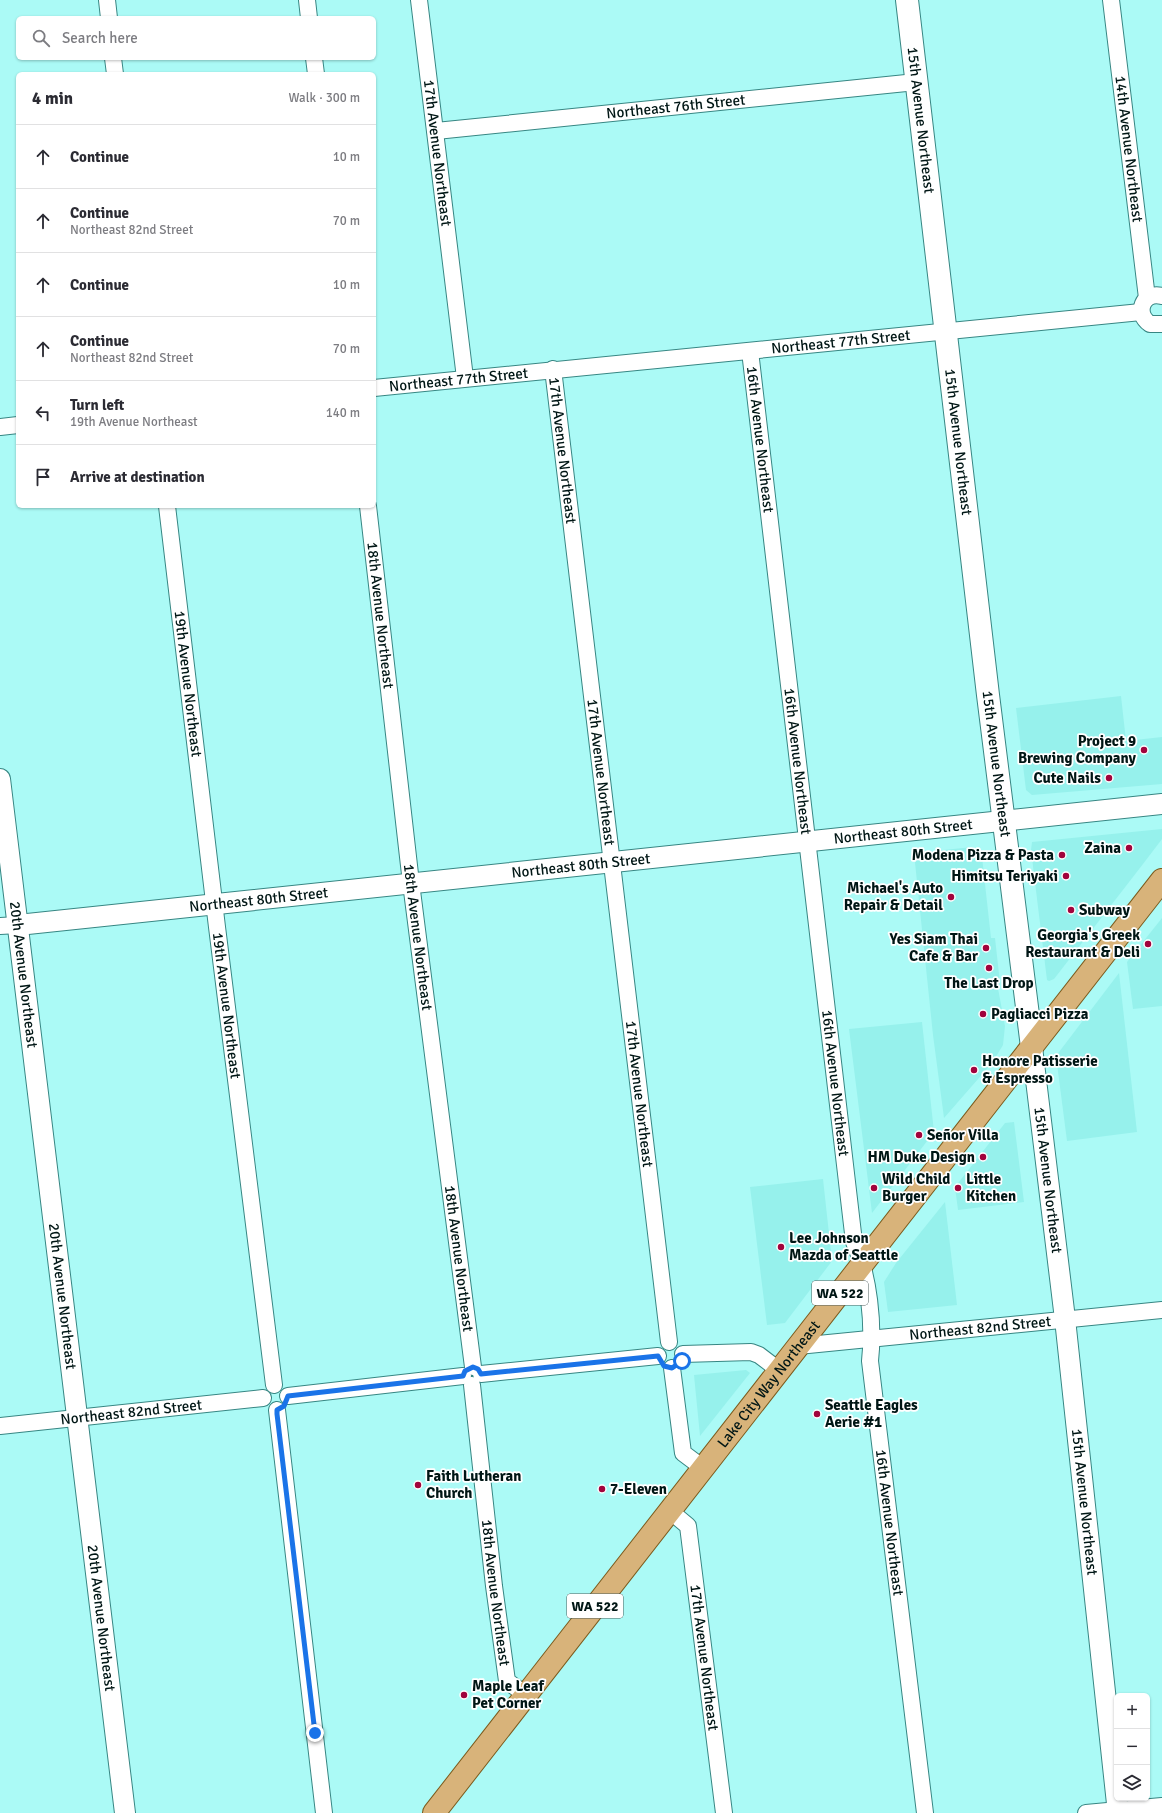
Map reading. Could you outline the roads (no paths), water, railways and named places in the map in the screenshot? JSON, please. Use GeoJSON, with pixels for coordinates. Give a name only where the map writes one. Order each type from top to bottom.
{"type":"FeatureCollection","features":[{"type":"Feature","properties":{"kind":"main road","name":"15th Avenue Northeast"},"geometry":{"type":"LineString","coordinates":[[907,0],[1032,1047]]}},
{"type":"Feature","properties":{"kind":"main road","name":"Lake City Way Northeast"},"geometry":{"type":"LineString","coordinates":[[434,1813],[1162,880]]}},
{"type":"Feature","properties":{"kind":"street"},"geometry":{"type":"LineString","coordinates":[[107,0],[109,16]]}},
{"type":"Feature","properties":{"kind":"street"},"geometry":{"type":"LineString","coordinates":[[307,0],[309,16]]}},
{"type":"Feature","properties":{"kind":"street","name":"17th Avenue Northeast"},"geometry":{"type":"LineString","coordinates":[[419,0],[465,378]]}},
{"type":"Feature","properties":{"kind":"street","name":"14th Avenue Northeast"},"geometry":{"type":"LineString","coordinates":[[1111,0],[1150,302]]}},
{"type":"Feature","properties":{"kind":"street"},"geometry":{"type":"LineString","coordinates":[[114,60],[115,72]]}},
{"type":"Feature","properties":{"kind":"street"},"geometry":{"type":"LineString","coordinates":[[314,60],[316,72]]}},
{"type":"Feature","properties":{"kind":"street","name":"Northeast 76th Street"},"geometry":{"type":"LineString","coordinates":[[436,131],[916,82]]}},
{"type":"Feature","properties":{"kind":"street"},"geometry":{"type":"LineString","coordinates":[[1150,302],[1142,317],[1150,324],[1162,324]]}},
{"type":"Feature","properties":{"kind":"street","name":"Northeast 77th Street"},"geometry":{"type":"LineString","coordinates":[[376,388],[946,331],[1150,302]]}},
{"type":"Feature","properties":{"kind":"street","name":"16th Avenue Northeast"},"geometry":{"type":"LineString","coordinates":[[750,351],[854,1242],[863,1264],[872,1339],[870,1361],[925,1813]]}},
{"type":"Feature","properties":{"kind":"street","name":"17th Avenue Northeast"},"geometry":{"type":"LineString","coordinates":[[553,369],[669,1342]]}},
{"type":"Feature","properties":{"kind":"street"},"geometry":{"type":"LineString","coordinates":[[0,427],[16,425]]}},
{"type":"Feature","properties":{"kind":"street","name":"19th Avenue Northeast"},"geometry":{"type":"LineString","coordinates":[[167,508],[214,904],[274,1385]]}},
{"type":"Feature","properties":{"kind":"street","name":"18th Avenue Northeast"},"geometry":{"type":"LineString","coordinates":[[368,508],[411,883],[472,1376],[494,1586],[507,1681],[526,1695]]}},
{"type":"Feature","properties":{"kind":"street","name":"20th Avenue Northeast"},"geometry":{"type":"LineString","coordinates":[[0,779],[9,925],[78,1418],[125,1813]]}},
{"type":"Feature","properties":{"kind":"street","name":"Northeast 80th Street"},"geometry":{"type":"LineString","coordinates":[[9,925],[1162,804]]}},
{"type":"Feature","properties":{"kind":"street","name":"15th Avenue Northeast"},"geometry":{"type":"LineString","coordinates":[[1032,1047],[1065,1319],[1118,1812]]}},
{"type":"Feature","properties":{"kind":"street","name":"Northeast 82nd Street"},"geometry":{"type":"LineString","coordinates":[[798,1346],[1162,1310]]}},
{"type":"Feature","properties":{"kind":"street"},"geometry":{"type":"LineString","coordinates":[[669,1342],[679,1345],[683,1354],[680,1364],[672,1368],[664,1366],[658,1356],[660,1347],[669,1342]]}},
{"type":"Feature","properties":{"kind":"street"},"geometry":{"type":"LineString","coordinates":[[683,1354],[751,1352],[759,1355],[780,1371]]}},
{"type":"Feature","properties":{"kind":"street"},"geometry":{"type":"LineString","coordinates":[[288,1396],[658,1356]]}},
{"type":"Feature","properties":{"kind":"street"},"geometry":{"type":"LineString","coordinates":[[672,1368],[683,1453],[703,1468]]}},
{"type":"Feature","properties":{"kind":"street"},"geometry":{"type":"LineString","coordinates":[[274,1385],[284,1388],[288,1396],[284,1406],[277,1410],[269,1408],[263,1398],[266,1389],[274,1385]]}},
{"type":"Feature","properties":{"kind":"street","name":"Northeast 82nd Street"},"geometry":{"type":"LineString","coordinates":[[0,1426],[263,1398]]}},
{"type":"Feature","properties":{"kind":"street"},"geometry":{"type":"LineString","coordinates":[[277,1410],[324,1813]]}},
{"type":"Feature","properties":{"kind":"street","name":"17th Avenue Northeast"},"geometry":{"type":"LineString","coordinates":[[670,1511],[688,1526],[724,1813]]}},
{"type":"Feature","properties":{"kind":"street"},"geometry":{"type":"LineString","coordinates":[[1086,1813],[1118,1812],[1162,1806]]}},
{"type":"Feature","properties":{"kind":"place","name":"Project 9 Brewing Company"},"geometry":{"type":"Point","coordinates":[1144,750]}},
{"type":"Feature","properties":{"kind":"place","name":"Cute Nails"},"geometry":{"type":"Point","coordinates":[1109,778]}},
{"type":"Feature","properties":{"kind":"place","name":"Zaina"},"geometry":{"type":"Point","coordinates":[1129,848]}},
{"type":"Feature","properties":{"kind":"place","name":"Modena Pizza & Pasta"},"geometry":{"type":"Point","coordinates":[1062,855]}},
{"type":"Feature","properties":{"kind":"place","name":"Himitsu Teriyaki"},"geometry":{"type":"Point","coordinates":[1066,876]}},
{"type":"Feature","properties":{"kind":"place","name":"Michael's Auto Repair & Detail"},"geometry":{"type":"Point","coordinates":[951,897]}},
{"type":"Feature","properties":{"kind":"place","name":"Subway"},"geometry":{"type":"Point","coordinates":[1071,910]}},
{"type":"Feature","properties":{"kind":"place","name":"Georgia's Greek Restaurant & Deli"},"geometry":{"type":"Point","coordinates":[1148,944]}},
{"type":"Feature","properties":{"kind":"place","name":"Yes Siam Thai Cafe & Bar"},"geometry":{"type":"Point","coordinates":[986,948]}},
{"type":"Feature","properties":{"kind":"place","name":"The Last Drop"},"geometry":{"type":"Point","coordinates":[989,968]}},
{"type":"Feature","properties":{"kind":"place","name":"Pagliacci Pizza"},"geometry":{"type":"Point","coordinates":[983,1014]}},
{"type":"Feature","properties":{"kind":"place","name":"Honore Patisserie & Espresso"},"geometry":{"type":"Point","coordinates":[974,1070]}},
{"type":"Feature","properties":{"kind":"place","name":"Señor Villa"},"geometry":{"type":"Point","coordinates":[919,1135]}},
{"type":"Feature","properties":{"kind":"place","name":"HM Duke Design"},"geometry":{"type":"Point","coordinates":[983,1157]}},
{"type":"Feature","properties":{"kind":"place","name":"Wild Child Burger"},"geometry":{"type":"Point","coordinates":[874,1188]}},
{"type":"Feature","properties":{"kind":"place","name":"Little Kitchen"},"geometry":{"type":"Point","coordinates":[958,1188]}},
{"type":"Feature","properties":{"kind":"place","name":"Lee Johnson Mazda of Seattle"},"geometry":{"type":"Point","coordinates":[781,1247]}},
{"type":"Feature","properties":{"kind":"place","name":"Seattle Eagles Aerie #1"},"geometry":{"type":"Point","coordinates":[817,1414]}},
{"type":"Feature","properties":{"kind":"place","name":"Faith Lutheran Church"},"geometry":{"type":"Point","coordinates":[418,1485]}},
{"type":"Feature","properties":{"kind":"place","name":"7-Eleven"},"geometry":{"type":"Point","coordinates":[602,1489]}},
{"type":"Feature","properties":{"kind":"place","name":"Maple Leaf Pet Corner"},"geometry":{"type":"Point","coordinates":[464,1695]}}]}
